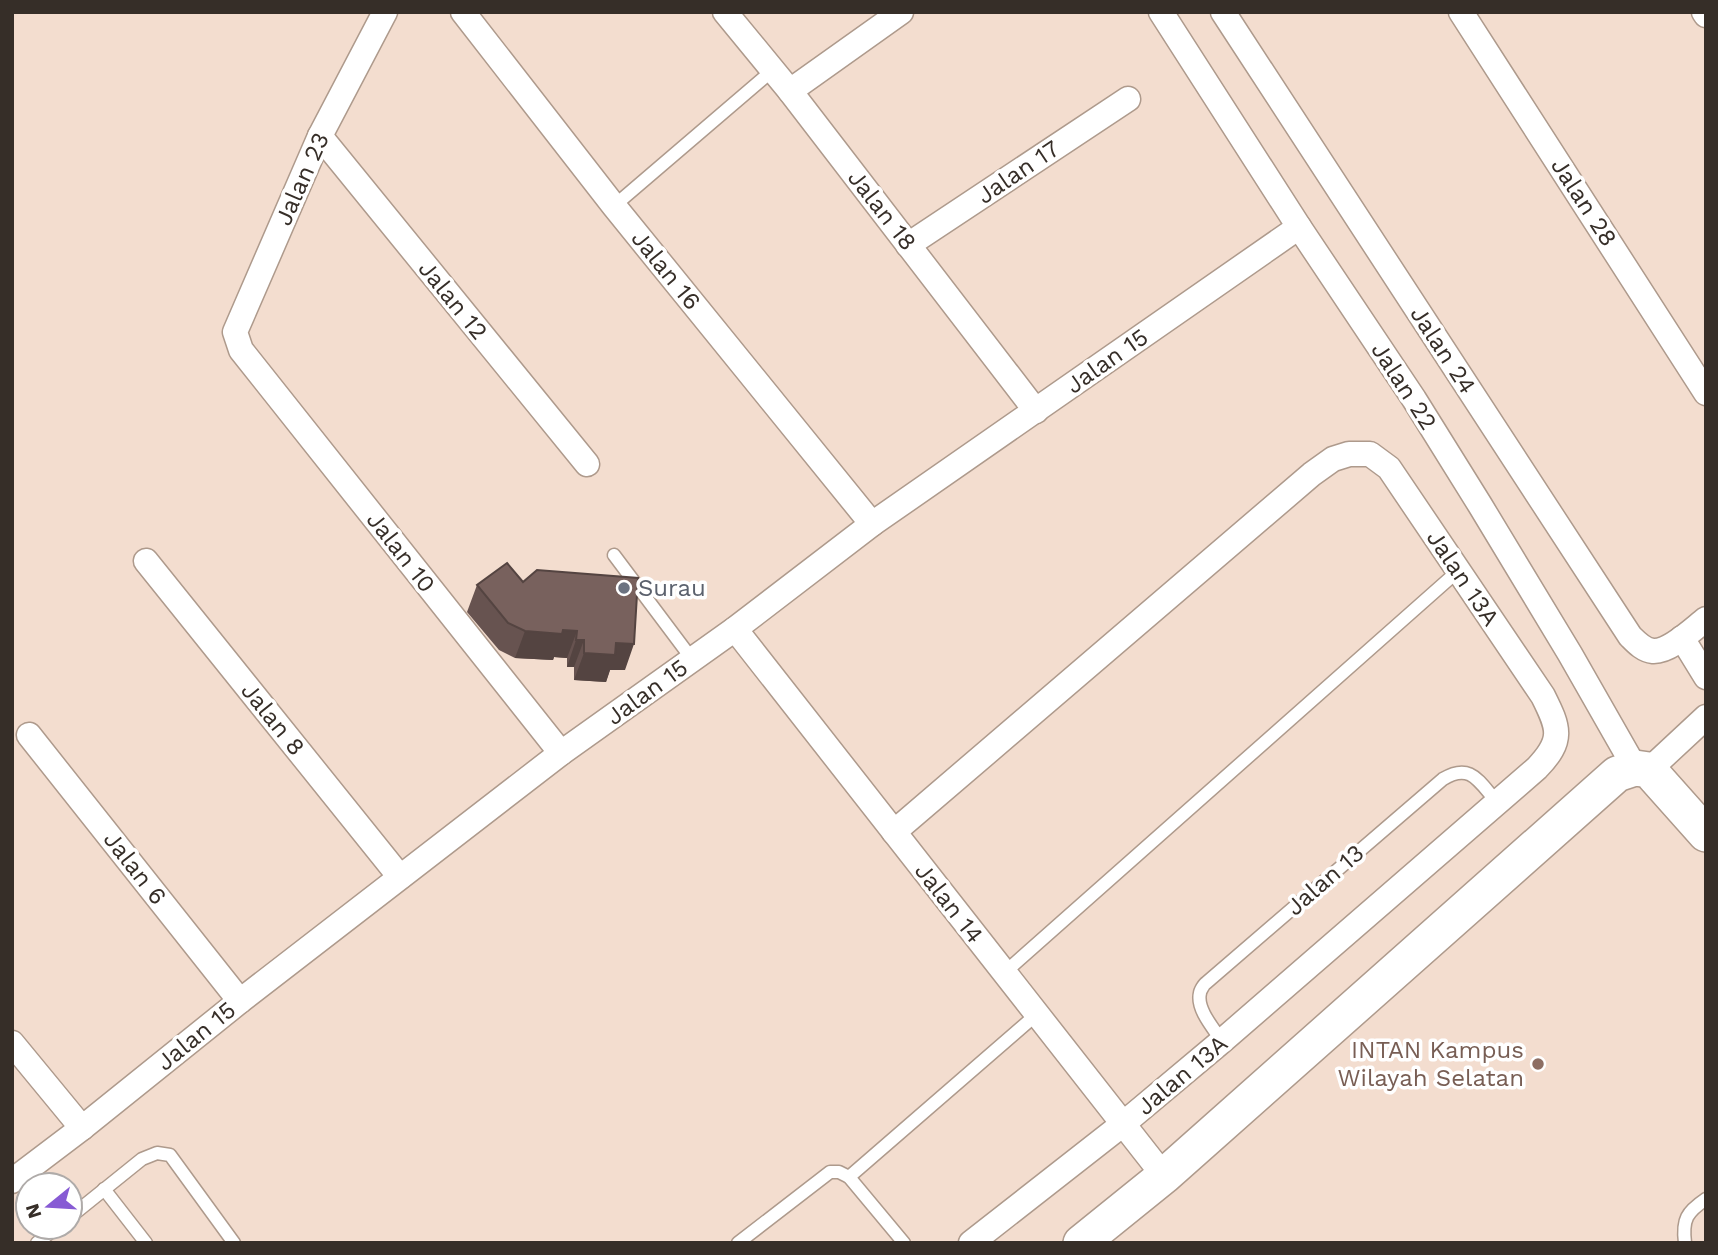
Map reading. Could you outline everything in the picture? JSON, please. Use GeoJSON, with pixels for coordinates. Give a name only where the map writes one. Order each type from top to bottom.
{"type":"FeatureCollection","features":[{"type":"Feature","properties":{"kind":"street","name":"Jalan 23"},"geometry":{"type":"LineString","coordinates":[[241,350],[235,332],[320,136],[385,12]]}},
{"type":"Feature","properties":{"kind":"street","name":"Jalan 16"},"geometry":{"type":"LineString","coordinates":[[463,12],[614,206],[872,524]]}},
{"type":"Feature","properties":{"kind":"street","name":"Jalan 18"},"geometry":{"type":"LineString","coordinates":[[724,12],[790,90],[1036,411]]}},
{"type":"Feature","properties":{"kind":"street"},"geometry":{"type":"LineString","coordinates":[[790,90],[901,12]]}},
{"type":"Feature","properties":{"kind":"street","name":"Jalan 22"},"geometry":{"type":"LineString","coordinates":[[1161,12],[1298,226],[1414,399],[1642,769]]}},
{"type":"Feature","properties":{"kind":"street","name":"Jalan 24"},"geometry":{"type":"LineString","coordinates":[[1223,12],[1630,636],[1640,646],[1651,651],[1662,649],[1682,638]]}},
{"type":"Feature","properties":{"kind":"street","name":"Jalan 28"},"geometry":{"type":"LineString","coordinates":[[1461,12],[1706,393]]}},
{"type":"Feature","properties":{"kind":"street","name":"Jalan 17"},"geometry":{"type":"LineString","coordinates":[[908,245],[1128,99]]}},
{"type":"Feature","properties":{"kind":"street","name":"Jalan 12"},"geometry":{"type":"LineString","coordinates":[[320,136],[587,464]]}},
{"type":"Feature","properties":{"kind":"street","name":"Jalan 15"},"geometry":{"type":"LineString","coordinates":[[12,1181],[240,1001],[561,754],[735,629],[872,524],[1298,226]]}},
{"type":"Feature","properties":{"kind":"street","name":"Jalan 10"},"geometry":{"type":"LineString","coordinates":[[241,350],[561,754]]}},
{"type":"Feature","properties":{"kind":"street","name":"Jalan 13A"},"geometry":{"type":"LineString","coordinates":[[894,832],[1312,474],[1333,459],[1349,454],[1370,454],[1389,468],[1543,696],[1555,719],[1556,735],[1551,754],[1123,1124]]}},
{"type":"Feature","properties":{"kind":"street","name":"Jalan 8"},"geometry":{"type":"LineString","coordinates":[[146,561],[400,877]]}},
{"type":"Feature","properties":{"kind":"street"},"geometry":{"type":"LineString","coordinates":[[1706,619],[1682,638],[1706,677]]}},
{"type":"Feature","properties":{"kind":"street","name":"Jalan 14"},"geometry":{"type":"LineString","coordinates":[[735,629],[1164,1176]]}},
{"type":"Feature","properties":{"kind":"street"},"geometry":{"type":"LineString","coordinates":[[1081,1243],[1164,1176],[1617,774],[1642,769],[1706,718]]}},
{"type":"Feature","properties":{"kind":"street","name":"Jalan 6"},"geometry":{"type":"LineString","coordinates":[[29,735],[240,1001]]}},
{"type":"Feature","properties":{"kind":"street"},"geometry":{"type":"LineString","coordinates":[[1642,769],[1706,834]]}},
{"type":"Feature","properties":{"kind":"street"},"geometry":{"type":"LineString","coordinates":[[12,1043],[82,1128]]}},
{"type":"Feature","properties":{"kind":"street"},"geometry":{"type":"LineString","coordinates":[[971,1243],[1123,1124]]}},
{"type":"Feature","properties":{"kind":"lane"},"geometry":{"type":"LineString","coordinates":[[614,206],[773,70]]}},
{"type":"Feature","properties":{"kind":"lane"},"geometry":{"type":"LineString","coordinates":[[614,555],[692,659]]}},
{"type":"Feature","properties":{"kind":"lane"},"geometry":{"type":"LineString","coordinates":[[1004,972],[1458,571]]}},
{"type":"Feature","properties":{"kind":"lane","name":"Jalan 13"},"geometry":{"type":"LineString","coordinates":[[1222,1041],[1200,1003],[1200,992],[1206,983],[1455,771],[1471,774],[1497,802]]}},
{"type":"Feature","properties":{"kind":"lane"},"geometry":{"type":"LineString","coordinates":[[849,1177],[1037,1014]]}},
{"type":"Feature","properties":{"kind":"lane"},"geometry":{"type":"LineString","coordinates":[[84,1205],[142,1159],[157,1153],[170,1155],[234,1243]]}},
{"type":"Feature","properties":{"kind":"lane"},"geometry":{"type":"LineString","coordinates":[[737,1243],[830,1172],[839,1172],[849,1177],[904,1243]]}},
{"type":"Feature","properties":{"kind":"lane"},"geometry":{"type":"LineString","coordinates":[[104,1189],[146,1243]]}},
{"type":"Feature","properties":{"kind":"lane"},"geometry":{"type":"LineString","coordinates":[[1685,1243],[1683,1228],[1689,1212],[1706,1199]]}},
{"type":"Feature","properties":{"kind":"building"},"geometry":{"type":"Polygon","coordinates":[[[507,563],[523,582],[537,570],[638,578],[634,644],[616,643],[615,655],[584,653],[584,640],[576,640],[577,631],[563,630],[562,634],[525,631],[508,623],[477,585],[507,563]]]}},
{"type":"Feature","properties":{"kind":"place","name":"Surau"},"geometry":{"type":"Point","coordinates":[624,588]}},
{"type":"Feature","properties":{"kind":"place","name":"INTAN Kampus Wilayah Selatan"},"geometry":{"type":"Point","coordinates":[1538,1064]}}]}
